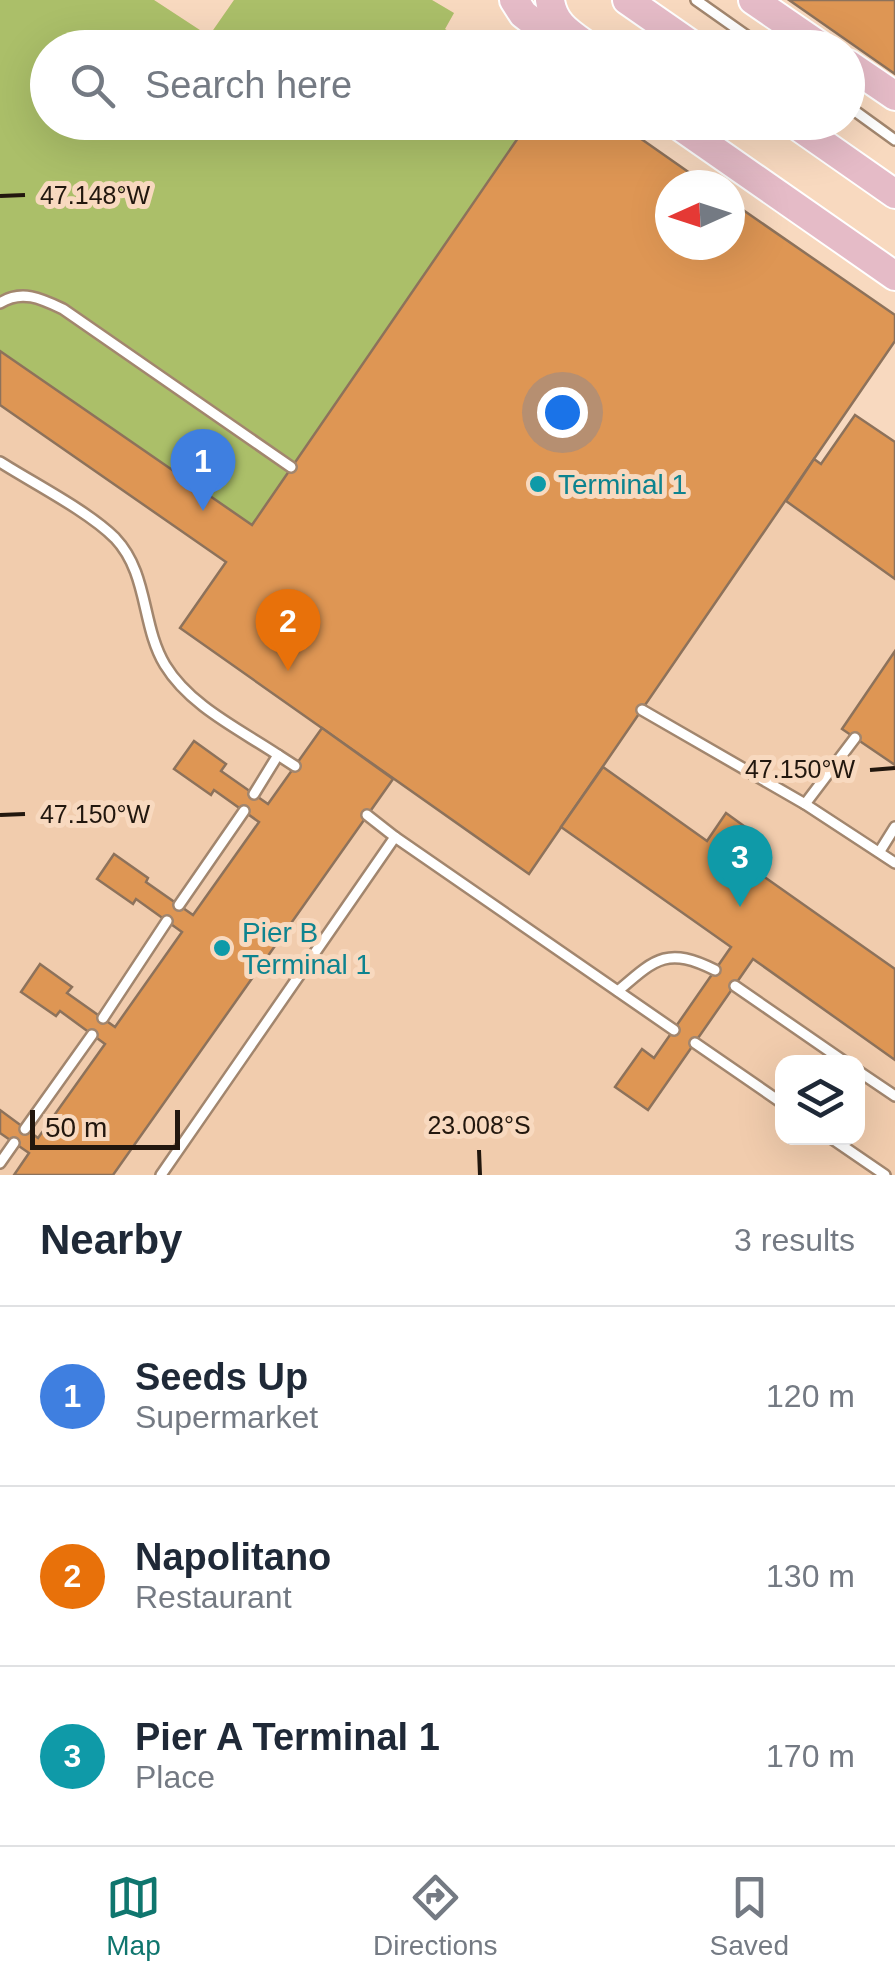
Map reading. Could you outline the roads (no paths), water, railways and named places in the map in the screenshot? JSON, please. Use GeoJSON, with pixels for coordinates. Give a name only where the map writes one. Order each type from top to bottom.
{"type":"FeatureCollection","features":[{"type":"Feature","properties":{"kind":"main road"},"geometry":{"type":"LineString","coordinates":[[514,0],[523,14],[544,30]]}},
{"type":"Feature","properties":{"kind":"main road"},"geometry":{"type":"LineString","coordinates":[[550,0],[554,18],[565,30]]}},
{"type":"Feature","properties":{"kind":"main road"},"geometry":{"type":"LineString","coordinates":[[617,0],[660,30]]}},
{"type":"Feature","properties":{"kind":"main road"},"geometry":{"type":"LineString","coordinates":[[627,0],[670,30]]}},
{"type":"Feature","properties":{"kind":"main road"},"geometry":{"type":"LineString","coordinates":[[753,0],[797,30]]}},
{"type":"Feature","properties":{"kind":"main road"},"geometry":{"type":"LineString","coordinates":[[865,76],[895,96]]}},
{"type":"Feature","properties":{"kind":"main road"},"geometry":{"type":"LineString","coordinates":[[700,140],[895,276]]}},
{"type":"Feature","properties":{"kind":"main road"},"geometry":{"type":"LineString","coordinates":[[725,140],[895,258]]}},
{"type":"Feature","properties":{"kind":"main road"},"geometry":{"type":"LineString","coordinates":[[818,140],[895,194]]}},
{"type":"Feature","properties":{"kind":"main road"},"geometry":{"type":"LineString","coordinates":[[830,140],[895,186]]}},
{"type":"Feature","properties":{"kind":"lane"},"geometry":{"type":"LineString","coordinates":[[696,0],[738,30]]}},
{"type":"Feature","properties":{"kind":"lane"},"geometry":{"type":"LineString","coordinates":[[865,118],[895,140]]}},
{"type":"Feature","properties":{"kind":"lane"},"geometry":{"type":"LineString","coordinates":[[0,303],[19,295],[38,297],[63,309],[292,467]]}},
{"type":"Feature","properties":{"kind":"lane"},"geometry":{"type":"LineString","coordinates":[[0,462],[114,538],[133,565],[145,594],[156,643],[166,666],[188,694],[295,766]]}},
{"type":"Feature","properties":{"kind":"lane"},"geometry":{"type":"LineString","coordinates":[[642,710],[805,804],[895,863]]}},
{"type":"Feature","properties":{"kind":"lane"},"geometry":{"type":"LineString","coordinates":[[805,804],[855,738]]}},
{"type":"Feature","properties":{"kind":"lane"},"geometry":{"type":"LineString","coordinates":[[254,794],[278,755]]}},
{"type":"Feature","properties":{"kind":"lane"},"geometry":{"type":"LineString","coordinates":[[179,905],[244,811]]}},
{"type":"Feature","properties":{"kind":"lane"},"geometry":{"type":"LineString","coordinates":[[366,816],[674,1030]]}},
{"type":"Feature","properties":{"kind":"lane"},"geometry":{"type":"LineString","coordinates":[[880,852],[895,827]]}},
{"type":"Feature","properties":{"kind":"lane"},"geometry":{"type":"LineString","coordinates":[[160,1175],[396,837]]}},
{"type":"Feature","properties":{"kind":"lane"},"geometry":{"type":"LineString","coordinates":[[103,1018],[167,921]]}},
{"type":"Feature","properties":{"kind":"lane"},"geometry":{"type":"LineString","coordinates":[[618,991],[650,963],[672,956],[691,958],[715,970]]}},
{"type":"Feature","properties":{"kind":"lane"},"geometry":{"type":"LineString","coordinates":[[734,986],[835,1055]]}},
{"type":"Feature","properties":{"kind":"lane"},"geometry":{"type":"LineString","coordinates":[[25,1128],[92,1035]]}},
{"type":"Feature","properties":{"kind":"lane"},"geometry":{"type":"LineString","coordinates":[[695,1043],[775,1098]]}},
{"type":"Feature","properties":{"kind":"lane"},"geometry":{"type":"LineString","coordinates":[[822,1055],[826,1049]]}},
{"type":"Feature","properties":{"kind":"lane"},"geometry":{"type":"LineString","coordinates":[[865,1076],[895,1096]]}},
{"type":"Feature","properties":{"kind":"lane"},"geometry":{"type":"LineString","coordinates":[[0,1163],[14,1143]]}},
{"type":"Feature","properties":{"kind":"lane"},"geometry":{"type":"LineString","coordinates":[[841,1145],[885,1175]]}},
{"type":"Feature","properties":{"kind":"place","name":"Terminal 1"},"geometry":{"type":"Point","coordinates":[538,484]}},
{"type":"Feature","properties":{"kind":"place","name":"Seeds Up"},"geometry":{"type":"Point","coordinates":[203,511]}},
{"type":"Feature","properties":{"kind":"place","name":"Napolitano"},"geometry":{"type":"Point","coordinates":[288,671]}},
{"type":"Feature","properties":{"kind":"place","name":"Pier A Terminal 1"},"geometry":{"type":"Point","coordinates":[740,907]}},
{"type":"Feature","properties":{"kind":"place","name":"Pier B Terminal 1"},"geometry":{"type":"Point","coordinates":[222,948]}}]}
